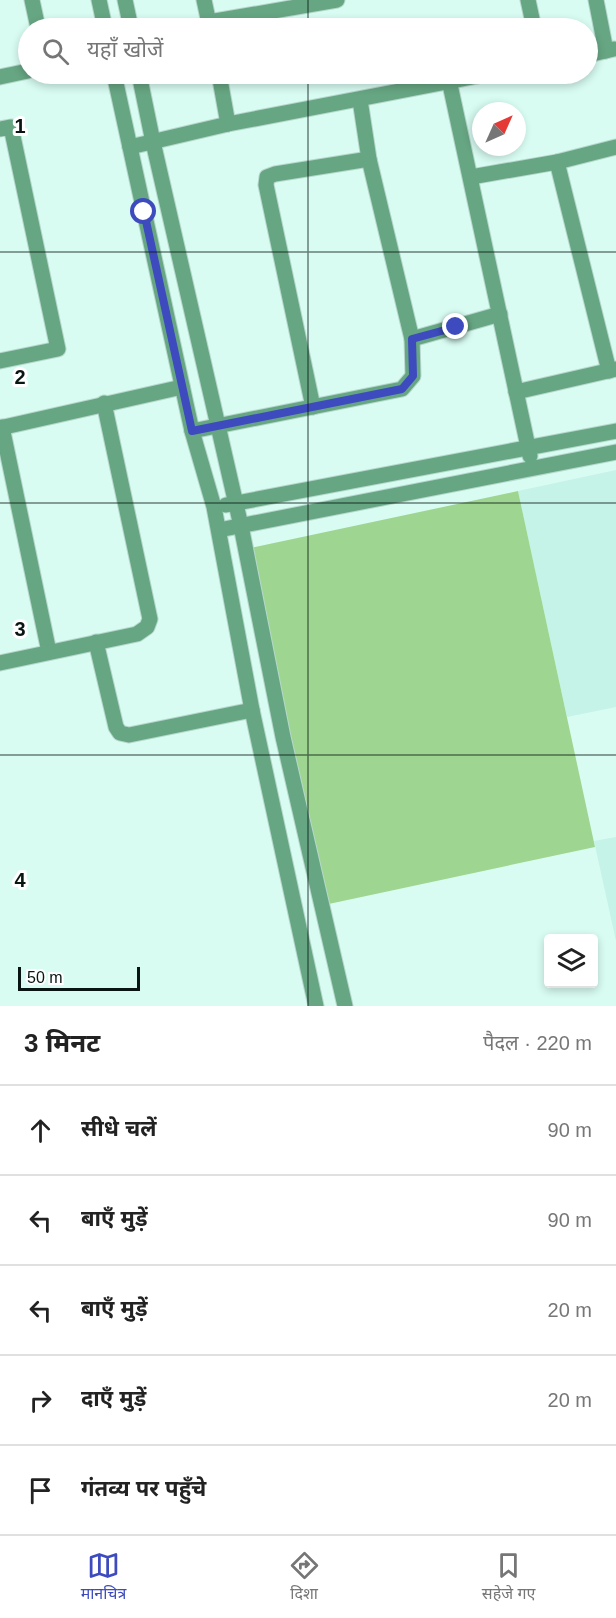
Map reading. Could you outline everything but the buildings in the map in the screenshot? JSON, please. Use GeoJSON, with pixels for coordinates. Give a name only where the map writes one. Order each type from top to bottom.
{"type":"FeatureCollection","features":[{"type":"Feature","properties":{"kind":"street"},"geometry":{"type":"LineString","coordinates":[[32,0],[36,18]]}},
{"type":"Feature","properties":{"kind":"street"},"geometry":{"type":"LineString","coordinates":[[99,0],[103,18]]}},
{"type":"Feature","properties":{"kind":"street"},"geometry":{"type":"LineString","coordinates":[[125,0],[129,18]]}},
{"type":"Feature","properties":{"kind":"street"},"geometry":{"type":"LineString","coordinates":[[204,0],[208,18]]}},
{"type":"Feature","properties":{"kind":"street"},"geometry":{"type":"LineString","coordinates":[[246,18],[337,0]]}},
{"type":"Feature","properties":{"kind":"street"},"geometry":{"type":"LineString","coordinates":[[528,0],[532,18]]}},
{"type":"Feature","properties":{"kind":"street"},"geometry":{"type":"LineString","coordinates":[[596,0],[611,50]]}},
{"type":"Feature","properties":{"kind":"street"},"geometry":{"type":"LineString","coordinates":[[0,77],[18,72]]}},
{"type":"Feature","properties":{"kind":"street"},"geometry":{"type":"LineString","coordinates":[[116,84],[192,431],[219,530],[252,710],[316,1006]]}},
{"type":"Feature","properties":{"kind":"street"},"geometry":{"type":"LineString","coordinates":[[142,84],[153,142],[241,526],[283,737],[345,1006]]}},
{"type":"Feature","properties":{"kind":"street"},"geometry":{"type":"LineString","coordinates":[[221,84],[228,124]]}},
{"type":"Feature","properties":{"kind":"street"},"geometry":{"type":"LineString","coordinates":[[130,147],[228,124],[360,100],[431,84]]}},
{"type":"Feature","properties":{"kind":"street"},"geometry":{"type":"LineString","coordinates":[[450,84],[532,468]]}},
{"type":"Feature","properties":{"kind":"street"},"geometry":{"type":"LineString","coordinates":[[192,431],[402,389],[413,376],[412,339],[369,159],[360,100]]}},
{"type":"Feature","properties":{"kind":"street"},"geometry":{"type":"LineString","coordinates":[[0,129],[11,127],[58,349],[0,361]]}},
{"type":"Feature","properties":{"kind":"street"},"geometry":{"type":"LineString","coordinates":[[471,177],[557,162],[616,147]]}},
{"type":"Feature","properties":{"kind":"street"},"geometry":{"type":"LineString","coordinates":[[313,407],[266,185],[267,177],[369,159]]}},
{"type":"Feature","properties":{"kind":"street"},"geometry":{"type":"LineString","coordinates":[[516,392],[612,370],[557,162]]}},
{"type":"Feature","properties":{"kind":"street"},"geometry":{"type":"LineString","coordinates":[[412,339],[500,314]]}},
{"type":"Feature","properties":{"kind":"street"},"geometry":{"type":"LineString","coordinates":[[49,652],[1,428],[182,387]]}},
{"type":"Feature","properties":{"kind":"street"},"geometry":{"type":"LineString","coordinates":[[0,663],[137,634],[147,627],[150,619],[104,403]]}},
{"type":"Feature","properties":{"kind":"street"},"geometry":{"type":"LineString","coordinates":[[214,507],[616,431]]}},
{"type":"Feature","properties":{"kind":"street"},"geometry":{"type":"LineString","coordinates":[[219,530],[616,452]]}},
{"type":"Feature","properties":{"kind":"street"},"geometry":{"type":"LineString","coordinates":[[96,642],[116,727],[120,733],[129,735],[252,710]]}},
{"type":"Feature","properties":{"kind":"shaded area"},"geometry":{"type":"Polygon","coordinates":[[[616,470],[616,707],[567,717],[518,491],[616,470]]]}},
{"type":"Feature","properties":{"kind":"shaded area"},"geometry":{"type":"Polygon","coordinates":[[[616,837],[616,941],[594,841],[616,837]]]}},
{"type":"Feature","properties":{"kind":"green space"},"geometry":{"type":"Polygon","coordinates":[[[518,491],[595,847],[324,905],[246,549],[518,491]]]}},
{"type":"Feature","properties":{"kind":"route"},"geometry":{"type":"LineString","coordinates":[[144,212],[192,431],[402,389],[413,376],[412,339],[456,327]]}}]}
